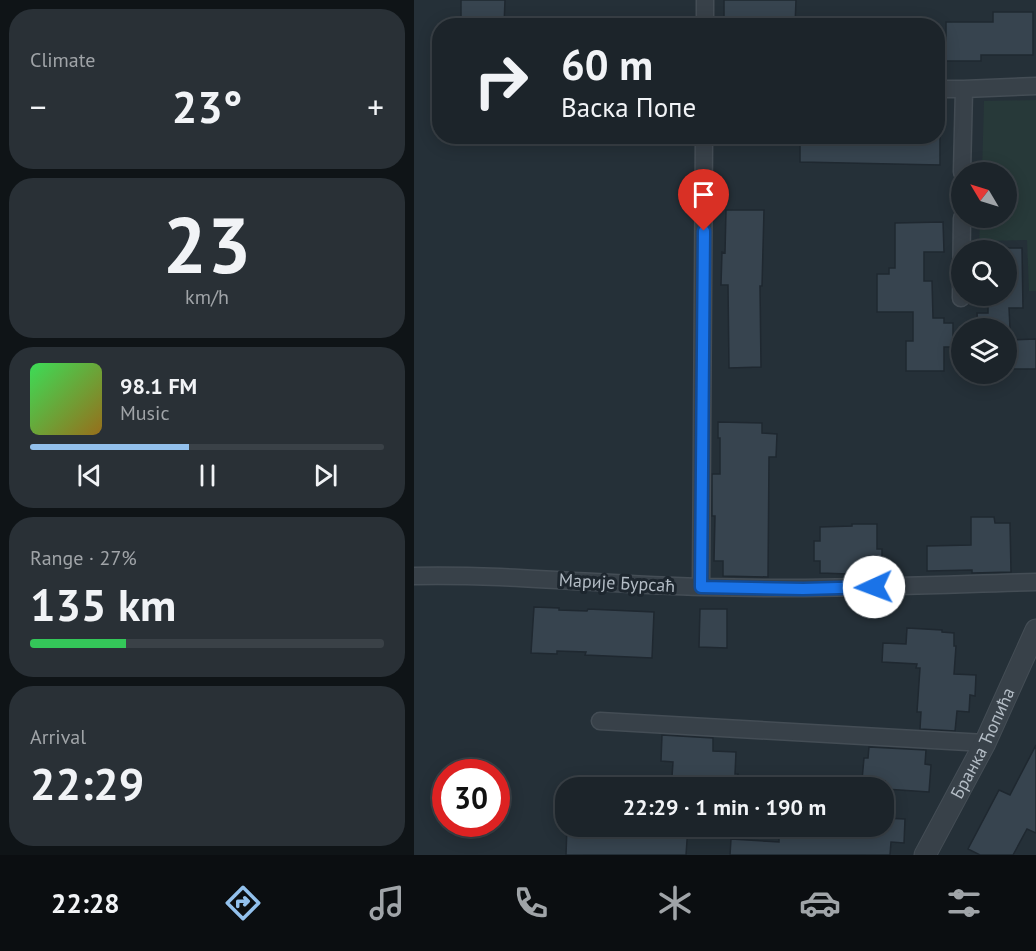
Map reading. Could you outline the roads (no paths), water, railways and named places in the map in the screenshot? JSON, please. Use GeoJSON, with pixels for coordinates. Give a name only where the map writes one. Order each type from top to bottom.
{"type":"FeatureCollection","features":[{"type":"Feature","properties":{"kind":"street"},"geometry":{"type":"LineString","coordinates":[[705,0],[705,18]]}},
{"type":"Feature","properties":{"kind":"street"},"geometry":{"type":"LineString","coordinates":[[945,89],[1036,86]]}},
{"type":"Feature","properties":{"kind":"street"},"geometry":{"type":"LineString","coordinates":[[963,162],[964,89]]}},
{"type":"Feature","properties":{"kind":"street"},"geometry":{"type":"LineString","coordinates":[[701,587],[704,144]]}},
{"type":"Feature","properties":{"kind":"street","name":"Марије Бурсаћ"},"geometry":{"type":"LineString","coordinates":[[414,576],[476,575],[701,587],[803,589],[1036,582]]}},
{"type":"Feature","properties":{"kind":"street","name":"Бранка Ћопића"},"geometry":{"type":"LineString","coordinates":[[925,855],[985,743],[1036,630]]}},
{"type":"Feature","properties":{"kind":"street"},"geometry":{"type":"LineString","coordinates":[[600,721],[985,743]]}}]}
